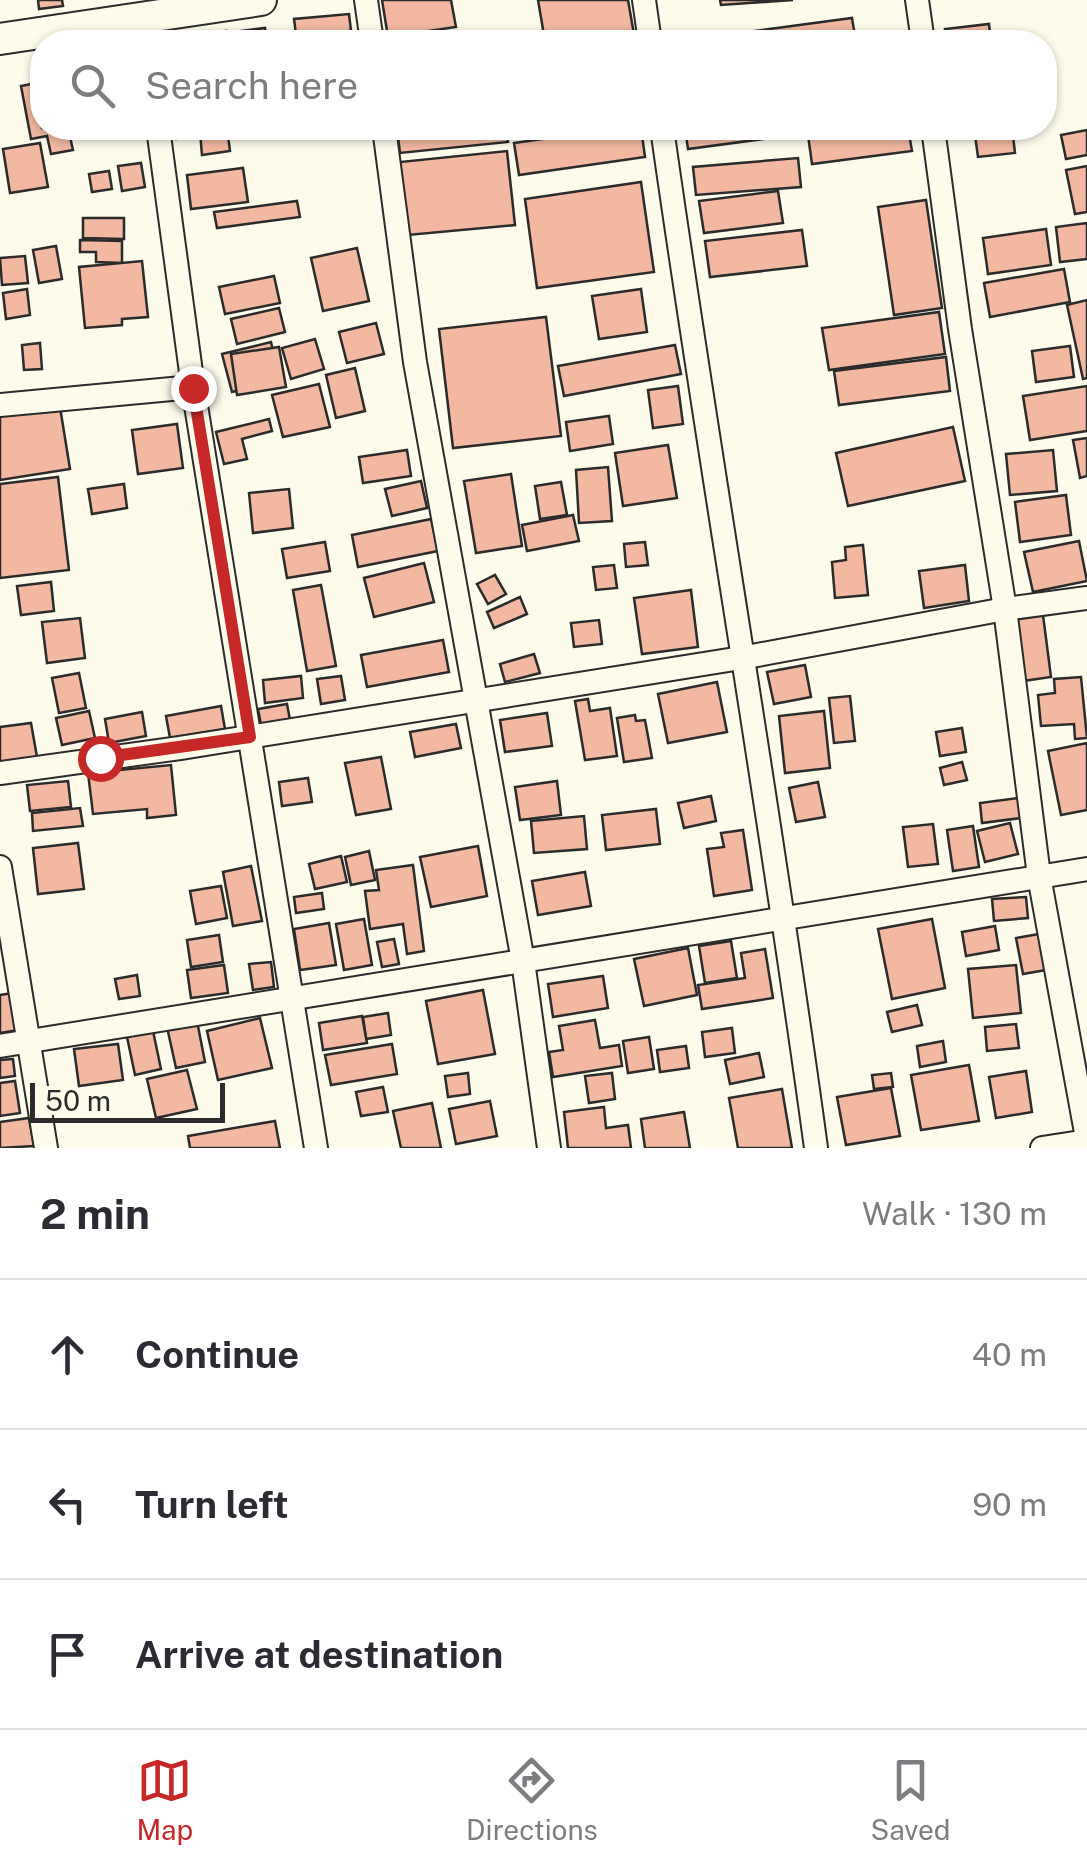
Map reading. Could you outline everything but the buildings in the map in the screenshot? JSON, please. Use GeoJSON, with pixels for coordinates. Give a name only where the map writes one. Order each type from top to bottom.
{"type":"FeatureCollection","features":[{"type":"Feature","properties":{"kind":"street"},"geometry":{"type":"LineString","coordinates":[[142,30],[261,0]]}},
{"type":"Feature","properties":{"kind":"street"},"geometry":{"type":"LineString","coordinates":[[366,0],[370,30]]}},
{"type":"Feature","properties":{"kind":"street"},"geometry":{"type":"LineString","coordinates":[[644,0],[648,30]]}},
{"type":"Feature","properties":{"kind":"street"},"geometry":{"type":"LineString","coordinates":[[917,0],[921,30]]}},
{"type":"Feature","properties":{"kind":"street"},"geometry":{"type":"LineString","coordinates":[[0,38],[30,36]]}},
{"type":"Feature","properties":{"kind":"street"},"geometry":{"type":"LineString","coordinates":[[160,140],[193,388],[316,1148]]}},
{"type":"Feature","properties":{"kind":"street"},"geometry":{"type":"LineString","coordinates":[[386,140],[415,362],[523,961],[548,1148]]}},
{"type":"Feature","properties":{"kind":"street"},"geometry":{"type":"LineString","coordinates":[[664,140],[741,658],[785,918],[816,1148]]}},
{"type":"Feature","properties":{"kind":"street"},"geometry":{"type":"LineString","coordinates":[[936,140],[960,329],[1005,609],[1039,876],[1087,1140],[1042,1148]]}},
{"type":"Feature","properties":{"kind":"street"},"geometry":{"type":"LineString","coordinates":[[0,405],[193,388]]}},
{"type":"Feature","properties":{"kind":"street"},"geometry":{"type":"LineString","coordinates":[[0,773],[741,658],[1005,609],[1087,598]]}},
{"type":"Feature","properties":{"kind":"street"},"geometry":{"type":"LineString","coordinates":[[0,867],[46,1148]]}},
{"type":"Feature","properties":{"kind":"street"},"geometry":{"type":"LineString","coordinates":[[0,1046],[1087,868]]}},
{"type":"Feature","properties":{"kind":"route"},"geometry":{"type":"LineString","coordinates":[[100,758],[250,737],[193,388]]}}]}
